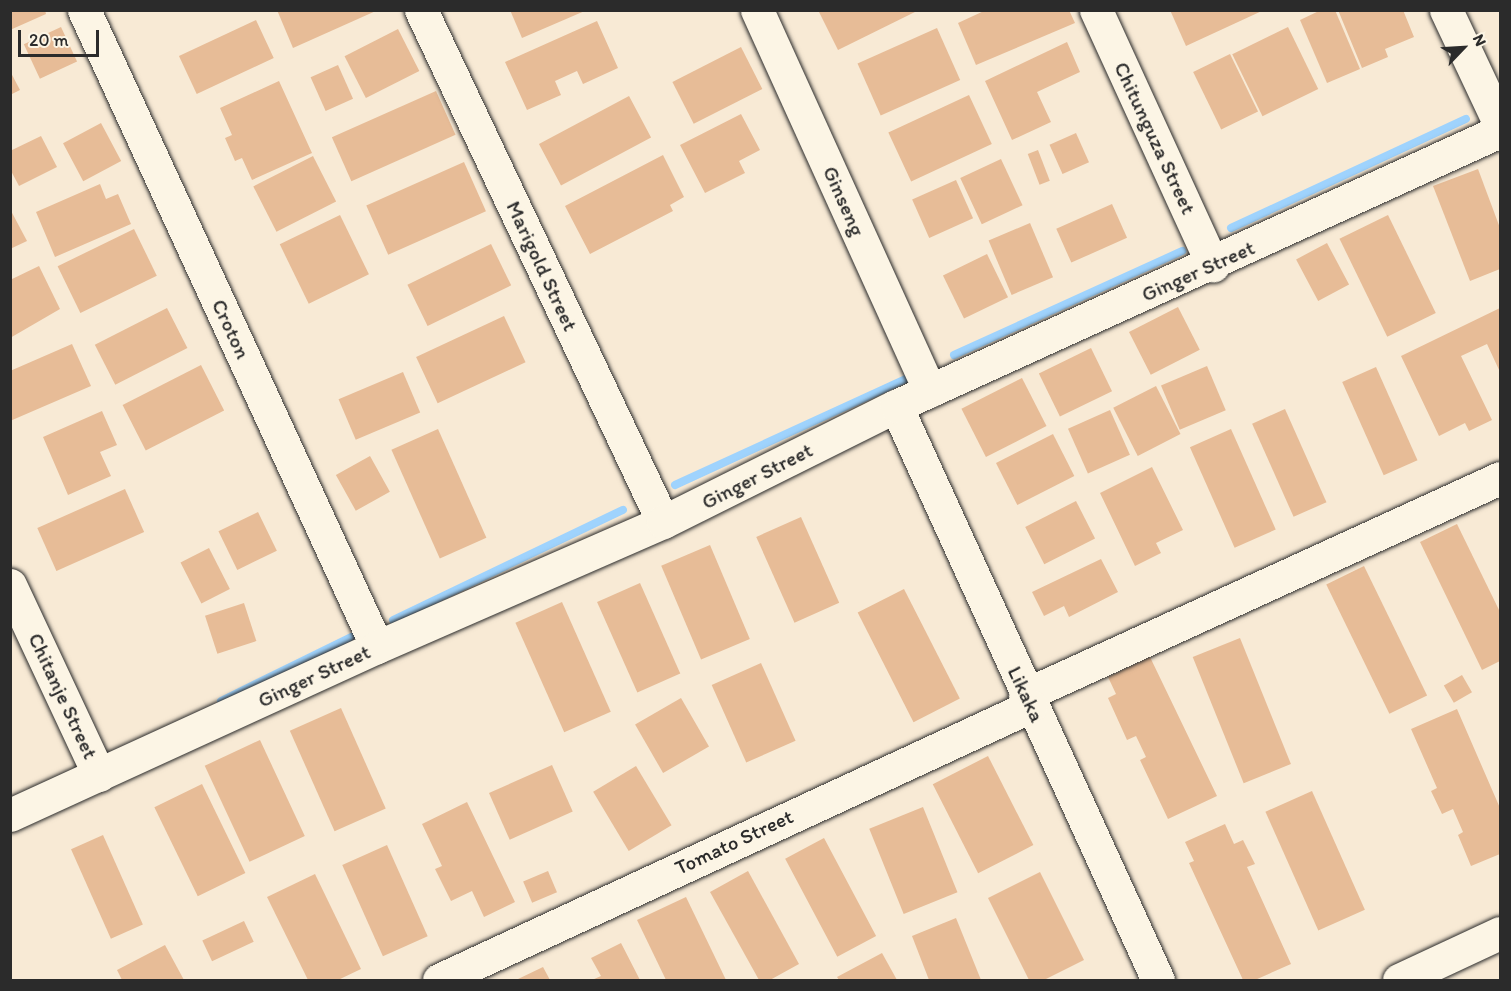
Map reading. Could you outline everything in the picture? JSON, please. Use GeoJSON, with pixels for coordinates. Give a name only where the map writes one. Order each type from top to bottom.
{"type":"FeatureCollection","features":[{"type":"Feature","properties":{"kind":"street","name":"Croton"},"geometry":{"type":"LineString","coordinates":[[84,10],[377,647]]}},
{"type":"Feature","properties":{"kind":"street","name":"Marigold Street"},"geometry":{"type":"LineString","coordinates":[[421,10],[663,522]]}},
{"type":"Feature","properties":{"kind":"street","name":"Ginseng"},"geometry":{"type":"LineString","coordinates":[[757,10],[930,391]]}},
{"type":"Feature","properties":{"kind":"street","name":"Chitunguza Street"},"geometry":{"type":"LineString","coordinates":[[1096,10],[1214,265]]}},
{"type":"Feature","properties":{"kind":"street"},"geometry":{"type":"LineString","coordinates":[[1446,10],[1500,125]]}},
{"type":"Feature","properties":{"kind":"street","name":"Ginger Street"},"geometry":{"type":"LineString","coordinates":[[10,815],[377,647],[663,522],[896,406],[1214,265],[1500,131]]}},
{"type":"Feature","properties":{"kind":"street","name":"Likaka"},"geometry":{"type":"LineString","coordinates":[[896,406],[1028,701],[1158,981]]}},
{"type":"Feature","properties":{"kind":"street","name":"Tomato Street"},"geometry":{"type":"LineString","coordinates":[[439,981],[1500,478]]}},
{"type":"Feature","properties":{"kind":"street","name":"Chitanje Street"},"geometry":{"type":"LineString","coordinates":[[10,585],[99,775]]}},
{"type":"Feature","properties":{"kind":"street"},"geometry":{"type":"LineString","coordinates":[[1400,981],[1500,933]]}},
{"type":"Feature","properties":{"kind":"building"},"geometry":{"type":"Polygon","coordinates":[[[10,10],[45,10],[46,14],[10,30],[10,10]]]}},
{"type":"Feature","properties":{"kind":"building"},"geometry":{"type":"Polygon","coordinates":[[[277,10],[378,10],[293,48],[277,10]]]}},
{"type":"Feature","properties":{"kind":"building"},"geometry":{"type":"Polygon","coordinates":[[[510,10],[587,10],[522,38],[510,10]]]}},
{"type":"Feature","properties":{"kind":"building"},"geometry":{"type":"Polygon","coordinates":[[[818,10],[919,10],[838,50],[818,10]]]}},
{"type":"Feature","properties":{"kind":"building"},"geometry":{"type":"Polygon","coordinates":[[[986,10],[1069,10],[1075,23],[976,65],[958,23],[986,10]]]}},
{"type":"Feature","properties":{"kind":"building"},"geometry":{"type":"Polygon","coordinates":[[[1170,10],[1264,10],[1186,46],[1170,10]]]}},
{"type":"Feature","properties":{"kind":"building"},"geometry":{"type":"Polygon","coordinates":[[[1321,10],[1335,10],[1360,69],[1327,83],[1300,20],[1321,10]]]}},
{"type":"Feature","properties":{"kind":"building"},"geometry":{"type":"Polygon","coordinates":[[[1338,10],[1403,10],[1414,37],[1385,49],[1388,57],[1362,68],[1338,10]]]}},
{"type":"Feature","properties":{"kind":"building"},"geometry":{"type":"Polygon","coordinates":[[[256,20],[274,58],[197,94],[179,56],[256,20]]]}},
{"type":"Feature","properties":{"kind":"building"},"geometry":{"type":"Polygon","coordinates":[[[597,21],[618,68],[583,84],[577,71],[555,81],[561,95],[527,110],[505,62],[597,21]]]}},
{"type":"Feature","properties":{"kind":"building"},"geometry":{"type":"Polygon","coordinates":[[[61,27],[77,61],[40,79],[24,44],[61,27]]]}},
{"type":"Feature","properties":{"kind":"building"},"geometry":{"type":"Polygon","coordinates":[[[1288,27],[1318,89],[1263,116],[1232,54],[1288,27]]]}},
{"type":"Feature","properties":{"kind":"building"},"geometry":{"type":"Polygon","coordinates":[[[937,28],[960,80],[881,115],[858,63],[937,28]]]}},
{"type":"Feature","properties":{"kind":"building"},"geometry":{"type":"Polygon","coordinates":[[[398,29],[419,71],[366,98],[345,56],[398,29]]]}},
{"type":"Feature","properties":{"kind":"building"},"geometry":{"type":"Polygon","coordinates":[[[1067,42],[1080,72],[1037,92],[1051,122],[1012,140],[985,81],[1067,42]]]}},
{"type":"Feature","properties":{"kind":"building"},"geometry":{"type":"Polygon","coordinates":[[[741,47],[762,89],[694,124],[672,82],[741,47]]]}},
{"type":"Feature","properties":{"kind":"building"},"geometry":{"type":"Polygon","coordinates":[[[1230,54],[1258,112],[1221,129],[1193,72],[1230,54]]]}},
{"type":"Feature","properties":{"kind":"building"},"geometry":{"type":"Polygon","coordinates":[[[338,65],[353,99],[326,111],[311,77],[338,65]]]}},
{"type":"Feature","properties":{"kind":"building"},"geometry":{"type":"Polygon","coordinates":[[[10,71],[20,90],[10,95],[10,71]]]}},
{"type":"Feature","properties":{"kind":"building"},"geometry":{"type":"Polygon","coordinates":[[[279,81],[312,153],[252,180],[242,158],[235,161],[225,138],[232,135],[220,108],[279,81]]]}},
{"type":"Feature","properties":{"kind":"building"},"geometry":{"type":"Polygon","coordinates":[[[436,91],[456,135],[351,181],[332,137],[436,91]]]}},
{"type":"Feature","properties":{"kind":"building"},"geometry":{"type":"Polygon","coordinates":[[[969,95],[992,144],[911,182],[888,133],[969,95]]]}},
{"type":"Feature","properties":{"kind":"building"},"geometry":{"type":"Polygon","coordinates":[[[629,96],[651,137],[561,185],[539,144],[629,96]]]}},
{"type":"Feature","properties":{"kind":"building"},"geometry":{"type":"Polygon","coordinates":[[[741,114],[760,150],[739,161],[745,173],[705,193],[680,145],[741,114]]]}},
{"type":"Feature","properties":{"kind":"building"},"geometry":{"type":"Polygon","coordinates":[[[101,123],[121,161],[83,181],[63,143],[101,123]]]}},
{"type":"Feature","properties":{"kind":"building"},"geometry":{"type":"Polygon","coordinates":[[[1076,133],[1089,162],[1063,174],[1050,145],[1076,133]]]}},
{"type":"Feature","properties":{"kind":"building"},"geometry":{"type":"Polygon","coordinates":[[[41,136],[57,167],[19,186],[10,169],[10,151],[41,136]]]}},
{"type":"Feature","properties":{"kind":"building"},"geometry":{"type":"Polygon","coordinates":[[[1038,150],[1050,181],[1040,185],[1028,154],[1038,150]]]}},
{"type":"Feature","properties":{"kind":"building"},"geometry":{"type":"Polygon","coordinates":[[[663,155],[684,197],[670,205],[673,211],[590,254],[565,206],[663,155]]]}},
{"type":"Feature","properties":{"kind":"building"},"geometry":{"type":"Polygon","coordinates":[[[313,156],[336,201],[276,232],[253,186],[313,156]]]}},
{"type":"Feature","properties":{"kind":"building"},"geometry":{"type":"Polygon","coordinates":[[[1001,159],[1023,205],[982,224],[960,178],[1001,159]]]}},
{"type":"Feature","properties":{"kind":"building"},"geometry":{"type":"Polygon","coordinates":[[[464,162],[486,211],[388,255],[366,206],[464,162]]]}},
{"type":"Feature","properties":{"kind":"building"},"geometry":{"type":"Polygon","coordinates":[[[1478,169],[1500,228],[1500,269],[1470,281],[1433,186],[1478,169]]]}},
{"type":"Feature","properties":{"kind":"building"},"geometry":{"type":"Polygon","coordinates":[[[956,180],[973,218],[929,238],[912,200],[956,180]]]}},
{"type":"Feature","properties":{"kind":"building"},"geometry":{"type":"Polygon","coordinates":[[[100,184],[106,199],[118,194],[131,224],[55,257],[36,212],[100,184]]]}},
{"type":"Feature","properties":{"kind":"building"},"geometry":{"type":"Polygon","coordinates":[[[1112,204],[1127,238],[1071,263],[1056,229],[1112,204]]]}},
{"type":"Feature","properties":{"kind":"building"},"geometry":{"type":"Polygon","coordinates":[[[10,209],[27,241],[10,249],[10,209]]]}},
{"type":"Feature","properties":{"kind":"building"},"geometry":{"type":"Polygon","coordinates":[[[340,215],[369,274],[309,304],[280,244],[340,215]]]}},
{"type":"Feature","properties":{"kind":"building"},"geometry":{"type":"Polygon","coordinates":[[[1388,215],[1436,313],[1387,337],[1339,239],[1388,215]]]}},
{"type":"Feature","properties":{"kind":"building"},"geometry":{"type":"Polygon","coordinates":[[[1030,223],[1053,277],[1012,295],[989,241],[1030,223]]]}},
{"type":"Feature","properties":{"kind":"building"},"geometry":{"type":"Polygon","coordinates":[[[134,229],[157,276],[80,313],[58,266],[134,229]]]}},
{"type":"Feature","properties":{"kind":"building"},"geometry":{"type":"Polygon","coordinates":[[[1327,243],[1349,284],[1318,301],[1296,259],[1327,243]]]}},
{"type":"Feature","properties":{"kind":"building"},"geometry":{"type":"Polygon","coordinates":[[[491,244],[511,285],[428,326],[407,285],[491,244]]]}},
{"type":"Feature","properties":{"kind":"building"},"geometry":{"type":"Polygon","coordinates":[[[987,254],[1008,297],[964,319],[943,275],[987,254]]]}},
{"type":"Feature","properties":{"kind":"building"},"geometry":{"type":"Polygon","coordinates":[[[39,266],[60,309],[10,338],[10,280],[39,266]]]}},
{"type":"Feature","properties":{"kind":"building"},"geometry":{"type":"Polygon","coordinates":[[[1178,307],[1200,350],[1151,375],[1129,332],[1178,307]]]}},
{"type":"Feature","properties":{"kind":"building"},"geometry":{"type":"Polygon","coordinates":[[[167,308],[187,348],[115,385],[95,345],[167,308]]]}},
{"type":"Feature","properties":{"kind":"building"},"geometry":{"type":"Polygon","coordinates":[[[1500,308],[1500,372],[1487,344],[1461,356],[1492,420],[1469,431],[1465,423],[1439,436],[1401,356],[1500,308]]]}},
{"type":"Feature","properties":{"kind":"building"},"geometry":{"type":"Polygon","coordinates":[[[504,316],[526,362],[438,403],[416,357],[504,316]]]}},
{"type":"Feature","properties":{"kind":"building"},"geometry":{"type":"Polygon","coordinates":[[[72,344],[91,386],[10,421],[10,371],[72,344]]]}},
{"type":"Feature","properties":{"kind":"building"},"geometry":{"type":"Polygon","coordinates":[[[1091,348],[1112,391],[1060,417],[1039,373],[1091,348]]]}},
{"type":"Feature","properties":{"kind":"building"},"geometry":{"type":"Polygon","coordinates":[[[201,365],[224,410],[146,450],[123,405],[201,365]]]}},
{"type":"Feature","properties":{"kind":"building"},"geometry":{"type":"Polygon","coordinates":[[[1207,366],[1226,410],[1180,430],[1161,386],[1207,366]]]}},
{"type":"Feature","properties":{"kind":"building"},"geometry":{"type":"Polygon","coordinates":[[[1376,367],[1417,460],[1384,475],[1342,382],[1376,367]]]}},
{"type":"Feature","properties":{"kind":"building"},"geometry":{"type":"Polygon","coordinates":[[[403,372],[420,413],[356,440],[339,399],[403,372]]]}},
{"type":"Feature","properties":{"kind":"building"},"geometry":{"type":"Polygon","coordinates":[[[1022,378],[1047,426],[986,457],[961,409],[1022,378]]]}},
{"type":"Feature","properties":{"kind":"building"},"geometry":{"type":"Polygon","coordinates":[[[1156,386],[1181,434],[1138,456],[1113,408],[1156,386]]]}},
{"type":"Feature","properties":{"kind":"building"},"geometry":{"type":"Polygon","coordinates":[[[1285,409],[1326,502],[1294,517],[1252,424],[1285,409]]]}},
{"type":"Feature","properties":{"kind":"building"},"geometry":{"type":"Polygon","coordinates":[[[1110,410],[1130,455],[1088,473],[1068,429],[1110,410]]]}},
{"type":"Feature","properties":{"kind":"building"},"geometry":{"type":"Polygon","coordinates":[[[102,411],[117,445],[100,452],[111,476],[68,495],[43,437],[102,411]]]}},
{"type":"Feature","properties":{"kind":"building"},"geometry":{"type":"Polygon","coordinates":[[[438,429],[486,538],[440,558],[391,450],[438,429]]]}},
{"type":"Feature","properties":{"kind":"building"},"geometry":{"type":"Polygon","coordinates":[[[1231,429],[1276,529],[1235,548],[1190,447],[1231,429]]]}},
{"type":"Feature","properties":{"kind":"building"},"geometry":{"type":"Polygon","coordinates":[[[1053,434],[1074,476],[1017,505],[996,463],[1053,434]]]}},
{"type":"Feature","properties":{"kind":"building"},"geometry":{"type":"Polygon","coordinates":[[[370,456],[390,492],[356,511],[336,475],[370,456]]]}},
{"type":"Feature","properties":{"kind":"building"},"geometry":{"type":"Polygon","coordinates":[[[1152,467],[1183,530],[1156,543],[1161,553],[1135,566],[1100,493],[1152,467]]]}},
{"type":"Feature","properties":{"kind":"building"},"geometry":{"type":"Polygon","coordinates":[[[125,489],[144,532],[56,571],[37,528],[125,489]]]}},
{"type":"Feature","properties":{"kind":"building"},"geometry":{"type":"Polygon","coordinates":[[[1076,501],[1095,538],[1044,564],[1025,527],[1076,501]]]}},
{"type":"Feature","properties":{"kind":"building"},"geometry":{"type":"Polygon","coordinates":[[[258,512],[277,551],[237,570],[218,531],[258,512]]]}},
{"type":"Feature","properties":{"kind":"building"},"geometry":{"type":"Polygon","coordinates":[[[801,517],[839,603],[794,623],[756,537],[801,517]]]}},
{"type":"Feature","properties":{"kind":"building"},"geometry":{"type":"Polygon","coordinates":[[[1457,524],[1500,612],[1500,661],[1482,670],[1420,542],[1457,524]]]}},
{"type":"Feature","properties":{"kind":"building"},"geometry":{"type":"Polygon","coordinates":[[[710,545],[750,639],[701,660],[661,566],[710,545]]]}},
{"type":"Feature","properties":{"kind":"building"},"geometry":{"type":"Polygon","coordinates":[[[209,548],[230,589],[201,604],[180,563],[209,548]]]}},
{"type":"Feature","properties":{"kind":"building"},"geometry":{"type":"Polygon","coordinates":[[[1101,559],[1118,592],[1069,617],[1064,606],[1044,616],[1032,592],[1101,559]]]}},
{"type":"Feature","properties":{"kind":"building"},"geometry":{"type":"Polygon","coordinates":[[[1364,566],[1427,695],[1389,714],[1326,584],[1364,566]]]}},
{"type":"Feature","properties":{"kind":"building"},"geometry":{"type":"Polygon","coordinates":[[[640,583],[680,673],[637,693],[597,602],[640,583]]]}},
{"type":"Feature","properties":{"kind":"building"},"geometry":{"type":"Polygon","coordinates":[[[904,589],[960,699],[914,722],[858,613],[904,589]]]}},
{"type":"Feature","properties":{"kind":"building"},"geometry":{"type":"Polygon","coordinates":[[[562,602],[611,712],[564,732],[515,623],[562,602]]]}},
{"type":"Feature","properties":{"kind":"building"},"geometry":{"type":"Polygon","coordinates":[[[244,603],[256,641],[217,654],[205,616],[244,603]]]}},
{"type":"Feature","properties":{"kind":"building"},"geometry":{"type":"Polygon","coordinates":[[[1240,638],[1291,764],[1244,783],[1193,657],[1240,638]]]}},
{"type":"Feature","properties":{"kind":"building"},"geometry":{"type":"Polygon","coordinates":[[[1150,657],[1217,796],[1168,819],[1140,760],[1146,757],[1136,736],[1127,740],[1108,698],[1116,694],[1108,677],[1150,657]]]}},
{"type":"Feature","properties":{"kind":"building"},"geometry":{"type":"Polygon","coordinates":[[[761,663],[796,741],[746,763],[712,685],[761,663]]]}},
{"type":"Feature","properties":{"kind":"building"},"geometry":{"type":"Polygon","coordinates":[[[1462,675],[1472,692],[1454,703],[1444,686],[1462,675]]]}},
{"type":"Feature","properties":{"kind":"building"},"geometry":{"type":"Polygon","coordinates":[[[681,698],[709,746],[663,773],[635,724],[681,698]]]}},
{"type":"Feature","properties":{"kind":"building"},"geometry":{"type":"Polygon","coordinates":[[[341,708],[386,808],[335,831],[290,731],[341,708]]]}},
{"type":"Feature","properties":{"kind":"building"},"geometry":{"type":"Polygon","coordinates":[[[1457,709],[1500,808],[1500,854],[1471,866],[1458,835],[1463,832],[1453,809],[1442,814],[1431,791],[1437,788],[1411,729],[1457,709]]]}},
{"type":"Feature","properties":{"kind":"building"},"geometry":{"type":"Polygon","coordinates":[[[260,740],[305,836],[250,862],[205,766],[260,740]]]}},
{"type":"Feature","properties":{"kind":"building"},"geometry":{"type":"Polygon","coordinates":[[[988,756],[1033,845],[978,873],[933,784],[988,756]]]}},
{"type":"Feature","properties":{"kind":"building"},"geometry":{"type":"Polygon","coordinates":[[[552,765],[573,812],[510,840],[489,793],[552,765]]]}},
{"type":"Feature","properties":{"kind":"building"},"geometry":{"type":"Polygon","coordinates":[[[636,766],[672,825],[629,851],[593,792],[636,766]]]}},
{"type":"Feature","properties":{"kind":"building"},"geometry":{"type":"Polygon","coordinates":[[[202,784],[245,873],[198,896],[154,807],[202,784]]]}},
{"type":"Feature","properties":{"kind":"building"},"geometry":{"type":"Polygon","coordinates":[[[1312,791],[1365,910],[1318,931],[1265,812],[1312,791]]]}},
{"type":"Feature","properties":{"kind":"building"},"geometry":{"type":"Polygon","coordinates":[[[467,802],[515,902],[484,917],[472,891],[451,901],[435,869],[442,866],[422,824],[467,802]]]}},
{"type":"Feature","properties":{"kind":"building"},"geometry":{"type":"Polygon","coordinates":[[[923,807],[957,892],[904,914],[869,829],[923,807]]]}},
{"type":"Feature","properties":{"kind":"building"},"geometry":{"type":"Polygon","coordinates":[[[1225,824],[1234,844],[1243,840],[1255,864],[1247,867],[1291,964],[1255,980],[1243,980],[1189,863],[1194,861],[1185,842],[1225,824]]]}},
{"type":"Feature","properties":{"kind":"building"},"geometry":{"type":"Polygon","coordinates":[[[103,835],[143,925],[111,939],[71,849],[103,835]]]}},
{"type":"Feature","properties":{"kind":"building"},"geometry":{"type":"Polygon","coordinates":[[[824,838],[876,936],[837,957],[785,859],[824,838]]]}},
{"type":"Feature","properties":{"kind":"building"},"geometry":{"type":"Polygon","coordinates":[[[387,845],[428,936],[383,956],[342,865],[387,845]]]}},
{"type":"Feature","properties":{"kind":"building"},"geometry":{"type":"Polygon","coordinates":[[[548,871],[557,892],[532,903],[523,882],[548,871]]]}},
{"type":"Feature","properties":{"kind":"building"},"geometry":{"type":"Polygon","coordinates":[[[748,871],[799,964],[770,980],[759,980],[710,892],[748,871]]]}},
{"type":"Feature","properties":{"kind":"building"},"geometry":{"type":"Polygon","coordinates":[[[1040,872],[1084,960],[1044,980],[1029,980],[988,898],[1040,872]]]}},
{"type":"Feature","properties":{"kind":"building"},"geometry":{"type":"Polygon","coordinates":[[[315,874],[361,969],[338,980],[308,980],[267,897],[315,874]]]}},
{"type":"Feature","properties":{"kind":"building"},"geometry":{"type":"Polygon","coordinates":[[[686,897],[726,980],[666,980],[637,920],[686,897]]]}},
{"type":"Feature","properties":{"kind":"building"},"geometry":{"type":"Polygon","coordinates":[[[956,918],[981,980],[929,980],[912,936],[956,918]]]}},
{"type":"Feature","properties":{"kind":"building"},"geometry":{"type":"Polygon","coordinates":[[[244,921],[254,942],[212,961],[202,940],[244,921]]]}},
{"type":"Feature","properties":{"kind":"building"},"geometry":{"type":"Polygon","coordinates":[[[621,943],[640,980],[592,980],[601,976],[591,958],[621,943]]]}},
{"type":"Feature","properties":{"kind":"building"},"geometry":{"type":"Polygon","coordinates":[[[165,945],[184,980],[122,980],[117,970],[165,945]]]}},
{"type":"Feature","properties":{"kind":"building"},"geometry":{"type":"Polygon","coordinates":[[[882,953],[897,980],[839,980],[837,977],[882,953]]]}},
{"type":"Feature","properties":{"kind":"building"},"geometry":{"type":"Polygon","coordinates":[[[543,967],[550,980],[516,980],[543,967]]]}},
{"type":"Feature","properties":{"kind":"waterway"},"geometry":{"type":"LineString","coordinates":[[1231,228],[1466,119]]}},
{"type":"Feature","properties":{"kind":"waterway"},"geometry":{"type":"LineString","coordinates":[[954,355],[1182,251]]}},
{"type":"Feature","properties":{"kind":"waterway"},"geometry":{"type":"LineString","coordinates":[[675,485],[905,379]]}},
{"type":"Feature","properties":{"kind":"waterway"},"geometry":{"type":"LineString","coordinates":[[393,620],[623,510]]}},
{"type":"Feature","properties":{"kind":"waterway"},"geometry":{"type":"LineString","coordinates":[[221,701],[351,637]]}}]}
